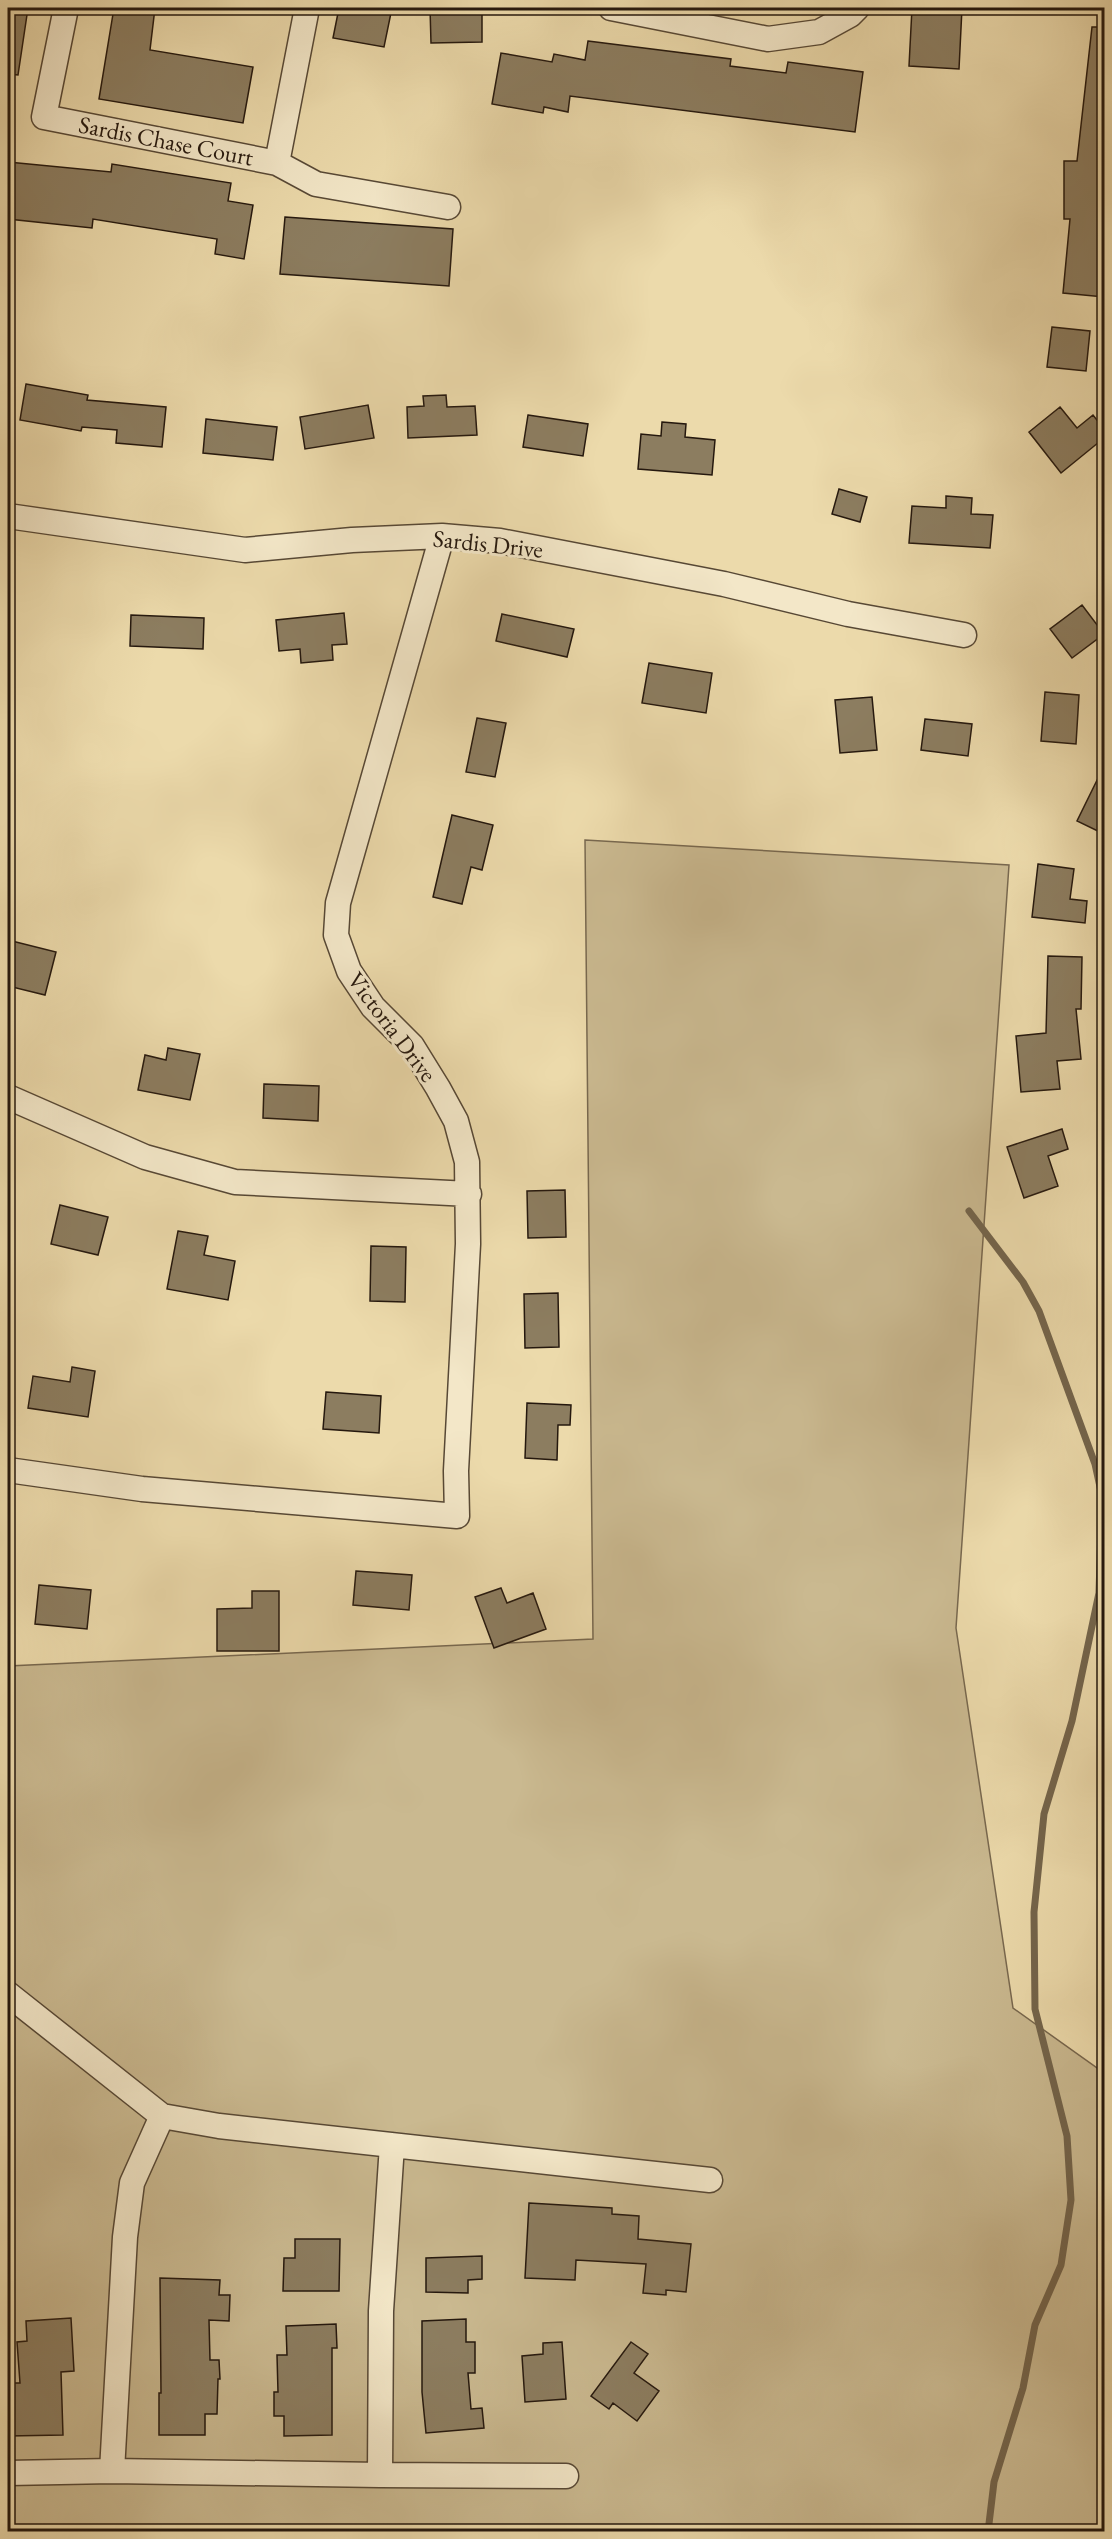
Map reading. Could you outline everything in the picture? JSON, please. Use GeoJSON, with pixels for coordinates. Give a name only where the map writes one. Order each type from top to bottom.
{"type":"FeatureCollection","features":[{"type":"Feature","properties":{"kind":"street","name":"Sardis Chase Court"},"geometry":{"type":"LineString","coordinates":[[66,8],[44,117],[277,163],[307,8]]}},
{"type":"Feature","properties":{"kind":"street"},"geometry":{"type":"LineString","coordinates":[[611,8],[768,39],[819,32],[850,15],[857,8]]}},
{"type":"Feature","properties":{"kind":"street"},"geometry":{"type":"LineString","coordinates":[[277,163],[316,184],[448,207]]}},
{"type":"Feature","properties":{"kind":"street","name":"Sardis Drive"},"geometry":{"type":"LineString","coordinates":[[8,516],[245,550],[352,540],[442,536],[500,541],[724,584],[848,614],[964,635]]}},
{"type":"Feature","properties":{"kind":"street","name":"Victoria Drive"},"geometry":{"type":"LineString","coordinates":[[8,1470],[142,1489],[457,1516],[456,1471],[463,1370],[467,1162],[456,1121],[412,1046],[373,1007],[349,971],[336,935],[338,903],[442,536]]}},
{"type":"Feature","properties":{"kind":"street"},"geometry":{"type":"LineString","coordinates":[[8,1097],[146,1157],[235,1182],[468,1194]]}},
{"type":"Feature","properties":{"kind":"street"},"geometry":{"type":"LineString","coordinates":[[8,1994],[162,2116],[219,2126],[710,2180]]}},
{"type":"Feature","properties":{"kind":"street"},"geometry":{"type":"LineString","coordinates":[[112,2471],[125,2236],[132,2183],[162,2116]]}},
{"type":"Feature","properties":{"kind":"street"},"geometry":{"type":"LineString","coordinates":[[380,2475],[381,2311],[392,2145]]}},
{"type":"Feature","properties":{"kind":"street"},"geometry":{"type":"LineString","coordinates":[[8,2473],[112,2471],[566,2476]]}},
{"type":"Feature","properties":{"kind":"shaded area"},"geometry":{"type":"Polygon","coordinates":[[[585,840],[1009,865],[956,1628],[1013,2008],[1104,2073],[1104,2531],[8,2531],[8,1666],[593,1639],[585,840]]]}},
{"type":"Feature","properties":{"kind":"building"},"geometry":{"type":"Polygon","coordinates":[[[8,8],[28,8],[18,75],[8,74],[8,8]]]}},
{"type":"Feature","properties":{"kind":"building"},"geometry":{"type":"Polygon","coordinates":[[[114,8],[155,8],[150,50],[253,67],[243,123],[99,99],[114,8]]]}},
{"type":"Feature","properties":{"kind":"building"},"geometry":{"type":"Polygon","coordinates":[[[339,8],[392,8],[384,47],[333,38],[339,8]]]}},
{"type":"Feature","properties":{"kind":"building"},"geometry":{"type":"Polygon","coordinates":[[[430,8],[482,8],[482,42],[431,43],[430,8]]]}},
{"type":"Feature","properties":{"kind":"building"},"geometry":{"type":"Polygon","coordinates":[[[912,8],[962,8],[959,69],[909,66],[912,8]]]}},
{"type":"Feature","properties":{"kind":"building"},"geometry":{"type":"Polygon","coordinates":[[[1092,27],[1104,27],[1104,297],[1063,293],[1070,219],[1064,219],[1064,161],[1077,161],[1092,27]]]}},
{"type":"Feature","properties":{"kind":"building"},"geometry":{"type":"Polygon","coordinates":[[[588,41],[731,59],[730,66],[786,73],[788,62],[863,72],[855,132],[570,96],[568,112],[544,107],[543,113],[492,104],[501,53],[552,62],[554,54],[585,60],[588,41]]]}},
{"type":"Feature","properties":{"kind":"building"},"geometry":{"type":"Polygon","coordinates":[[[8,162],[111,172],[112,164],[231,183],[228,201],[253,205],[244,259],[215,254],[217,239],[93,219],[92,228],[8,219],[8,162]]]}},
{"type":"Feature","properties":{"kind":"building"},"geometry":{"type":"Polygon","coordinates":[[[285,217],[453,229],[449,286],[280,274],[285,217]]]}},
{"type":"Feature","properties":{"kind":"building"},"geometry":{"type":"Polygon","coordinates":[[[1052,327],[1090,331],[1086,371],[1047,367],[1052,327]]]}},
{"type":"Feature","properties":{"kind":"building"},"geometry":{"type":"Polygon","coordinates":[[[26,384],[88,395],[87,400],[166,407],[162,447],[116,443],[117,430],[82,427],[81,431],[20,420],[26,384]]]}},
{"type":"Feature","properties":{"kind":"building"},"geometry":{"type":"Polygon","coordinates":[[[446,395],[447,407],[475,406],[477,435],[408,438],[407,407],[424,406],[423,396],[446,395]]]}},
{"type":"Feature","properties":{"kind":"building"},"geometry":{"type":"Polygon","coordinates":[[[368,405],[374,438],[305,449],[300,417],[368,405]]]}},
{"type":"Feature","properties":{"kind":"building"},"geometry":{"type":"Polygon","coordinates":[[[1060,407],[1077,428],[1093,415],[1104,429],[1104,438],[1061,473],[1029,432],[1060,407]]]}},
{"type":"Feature","properties":{"kind":"building"},"geometry":{"type":"Polygon","coordinates":[[[528,415],[588,424],[583,456],[523,447],[528,415]]]}},
{"type":"Feature","properties":{"kind":"building"},"geometry":{"type":"Polygon","coordinates":[[[206,419],[277,427],[273,460],[203,453],[206,419]]]}},
{"type":"Feature","properties":{"kind":"building"},"geometry":{"type":"Polygon","coordinates":[[[662,422],[686,424],[685,437],[715,440],[712,475],[638,469],[641,434],[661,436],[662,422]]]}},
{"type":"Feature","properties":{"kind":"building"},"geometry":{"type":"Polygon","coordinates":[[[839,489],[867,497],[860,522],[832,514],[839,489]]]}},
{"type":"Feature","properties":{"kind":"building"},"geometry":{"type":"Polygon","coordinates":[[[946,496],[972,498],[971,514],[993,515],[990,548],[909,543],[912,506],[946,508],[946,496]]]}},
{"type":"Feature","properties":{"kind":"building"},"geometry":{"type":"Polygon","coordinates":[[[1082,605],[1104,634],[1072,658],[1050,629],[1082,605]]]}},
{"type":"Feature","properties":{"kind":"building"},"geometry":{"type":"Polygon","coordinates":[[[344,613],[347,644],[332,645],[333,660],[301,663],[300,649],[279,651],[276,620],[344,613]]]}},
{"type":"Feature","properties":{"kind":"building"},"geometry":{"type":"Polygon","coordinates":[[[502,614],[574,629],[567,657],[496,641],[502,614]]]}},
{"type":"Feature","properties":{"kind":"building"},"geometry":{"type":"Polygon","coordinates":[[[131,615],[204,618],[203,649],[130,646],[131,615]]]}},
{"type":"Feature","properties":{"kind":"building"},"geometry":{"type":"Polygon","coordinates":[[[649,663],[712,673],[706,713],[642,703],[649,663]]]}},
{"type":"Feature","properties":{"kind":"building"},"geometry":{"type":"Polygon","coordinates":[[[1045,692],[1079,695],[1076,744],[1041,741],[1045,692]]]}},
{"type":"Feature","properties":{"kind":"building"},"geometry":{"type":"Polygon","coordinates":[[[872,697],[877,750],[840,753],[835,700],[872,697]]]}},
{"type":"Feature","properties":{"kind":"building"},"geometry":{"type":"Polygon","coordinates":[[[477,718],[506,723],[495,777],[466,772],[477,718]]]}},
{"type":"Feature","properties":{"kind":"building"},"geometry":{"type":"Polygon","coordinates":[[[925,719],[972,724],[968,756],[921,750],[925,719]]]}},
{"type":"Feature","properties":{"kind":"building"},"geometry":{"type":"Polygon","coordinates":[[[1104,766],[1104,834],[1077,821],[1104,766]]]}},
{"type":"Feature","properties":{"kind":"building"},"geometry":{"type":"Polygon","coordinates":[[[452,815],[493,825],[482,870],[471,867],[462,904],[433,897],[452,815]]]}},
{"type":"Feature","properties":{"kind":"building"},"geometry":{"type":"Polygon","coordinates":[[[1038,864],[1074,869],[1070,899],[1087,901],[1085,923],[1032,917],[1038,864]]]}},
{"type":"Feature","properties":{"kind":"building"},"geometry":{"type":"Polygon","coordinates":[[[8,940],[56,952],[45,995],[8,986],[8,940]]]}},
{"type":"Feature","properties":{"kind":"building"},"geometry":{"type":"Polygon","coordinates":[[[1048,956],[1082,957],[1081,1009],[1076,1009],[1081,1059],[1057,1061],[1060,1089],[1021,1092],[1016,1036],[1046,1033],[1048,956]]]}},
{"type":"Feature","properties":{"kind":"building"},"geometry":{"type":"Polygon","coordinates":[[[168,1048],[200,1054],[190,1100],[138,1090],[145,1055],[166,1060],[168,1048]]]}},
{"type":"Feature","properties":{"kind":"building"},"geometry":{"type":"Polygon","coordinates":[[[264,1084],[319,1086],[318,1121],[263,1118],[264,1084]]]}},
{"type":"Feature","properties":{"kind":"building"},"geometry":{"type":"Polygon","coordinates":[[[1062,1129],[1068,1149],[1048,1156],[1058,1186],[1024,1198],[1007,1147],[1062,1129]]]}},
{"type":"Feature","properties":{"kind":"building"},"geometry":{"type":"Polygon","coordinates":[[[565,1190],[566,1237],[528,1238],[527,1191],[565,1190]]]}},
{"type":"Feature","properties":{"kind":"building"},"geometry":{"type":"Polygon","coordinates":[[[60,1205],[108,1217],[98,1255],[51,1244],[60,1205]]]}},
{"type":"Feature","properties":{"kind":"building"},"geometry":{"type":"Polygon","coordinates":[[[178,1231],[208,1236],[204,1255],[235,1261],[228,1300],[167,1289],[178,1231]]]}},
{"type":"Feature","properties":{"kind":"building"},"geometry":{"type":"Polygon","coordinates":[[[371,1246],[406,1247],[405,1302],[370,1301],[371,1246]]]}},
{"type":"Feature","properties":{"kind":"building"},"geometry":{"type":"Polygon","coordinates":[[[558,1293],[559,1347],[525,1348],[524,1294],[558,1293]]]}},
{"type":"Feature","properties":{"kind":"building"},"geometry":{"type":"Polygon","coordinates":[[[72,1367],[95,1371],[88,1417],[28,1408],[33,1376],[70,1382],[72,1367]]]}},
{"type":"Feature","properties":{"kind":"building"},"geometry":{"type":"Polygon","coordinates":[[[326,1392],[381,1396],[379,1433],[323,1429],[326,1392]]]}},
{"type":"Feature","properties":{"kind":"building"},"geometry":{"type":"Polygon","coordinates":[[[527,1403],[571,1405],[570,1425],[558,1425],[557,1460],[525,1458],[527,1403]]]}},
{"type":"Feature","properties":{"kind":"building"},"geometry":{"type":"Polygon","coordinates":[[[356,1571],[412,1575],[409,1610],[353,1605],[356,1571]]]}},
{"type":"Feature","properties":{"kind":"building"},"geometry":{"type":"Polygon","coordinates":[[[39,1585],[91,1590],[87,1629],[35,1624],[39,1585]]]}},
{"type":"Feature","properties":{"kind":"building"},"geometry":{"type":"Polygon","coordinates":[[[501,1588],[507,1603],[533,1593],[546,1629],[494,1648],[475,1597],[501,1588]]]}},
{"type":"Feature","properties":{"kind":"building"},"geometry":{"type":"Polygon","coordinates":[[[252,1591],[279,1591],[279,1651],[217,1651],[217,1609],[252,1608],[252,1591]]]}},
{"type":"Feature","properties":{"kind":"building"},"geometry":{"type":"Polygon","coordinates":[[[529,2203],[612,2208],[612,2214],[639,2216],[638,2239],[691,2244],[686,2292],[666,2290],[666,2295],[643,2293],[646,2264],[576,2260],[575,2280],[525,2278],[529,2203]]]}},
{"type":"Feature","properties":{"kind":"building"},"geometry":{"type":"Polygon","coordinates":[[[295,2239],[340,2239],[339,2291],[283,2291],[284,2258],[295,2258],[295,2239]]]}},
{"type":"Feature","properties":{"kind":"building"},"geometry":{"type":"Polygon","coordinates":[[[482,2256],[482,2279],[468,2280],[468,2293],[426,2292],[426,2258],[482,2256]]]}},
{"type":"Feature","properties":{"kind":"building"},"geometry":{"type":"Polygon","coordinates":[[[160,2278],[220,2280],[219,2295],[230,2295],[229,2321],[209,2320],[210,2360],[219,2360],[220,2379],[218,2379],[217,2414],[205,2414],[205,2435],[159,2435],[160,2278]]]}},
{"type":"Feature","properties":{"kind":"building"},"geometry":{"type":"Polygon","coordinates":[[[71,2318],[74,2371],[61,2372],[63,2435],[8,2436],[8,2413],[13,2413],[12,2383],[20,2383],[17,2342],[27,2341],[26,2321],[71,2318]]]}},
{"type":"Feature","properties":{"kind":"building"},"geometry":{"type":"Polygon","coordinates":[[[466,2319],[466,2342],[475,2342],[475,2373],[468,2373],[471,2409],[482,2408],[484,2428],[426,2433],[422,2392],[422,2321],[466,2319]]]}},
{"type":"Feature","properties":{"kind":"building"},"geometry":{"type":"Polygon","coordinates":[[[336,2324],[337,2348],[332,2348],[332,2435],[284,2436],[284,2416],[274,2416],[274,2392],[278,2392],[277,2355],[287,2355],[286,2326],[336,2324]]]}},
{"type":"Feature","properties":{"kind":"building"},"geometry":{"type":"Polygon","coordinates":[[[562,2342],[566,2399],[525,2402],[522,2356],[543,2354],[543,2343],[562,2342]]]}},
{"type":"Feature","properties":{"kind":"building"},"geometry":{"type":"Polygon","coordinates":[[[631,2342],[648,2354],[634,2373],[659,2391],[637,2421],[613,2403],[609,2409],[591,2396],[631,2342]]]}},
{"type":"Feature","properties":{"kind":"waterway"},"geometry":{"type":"LineString","coordinates":[[969,1211],[1023,1282],[1039,1311],[1095,1464],[1102,1496],[1099,1593],[1072,1721],[1044,1814],[1034,1912],[1035,2009],[1067,2136],[1071,2200],[1061,2265],[1035,2325],[1023,2388],[994,2482],[988,2532]]}}]}
